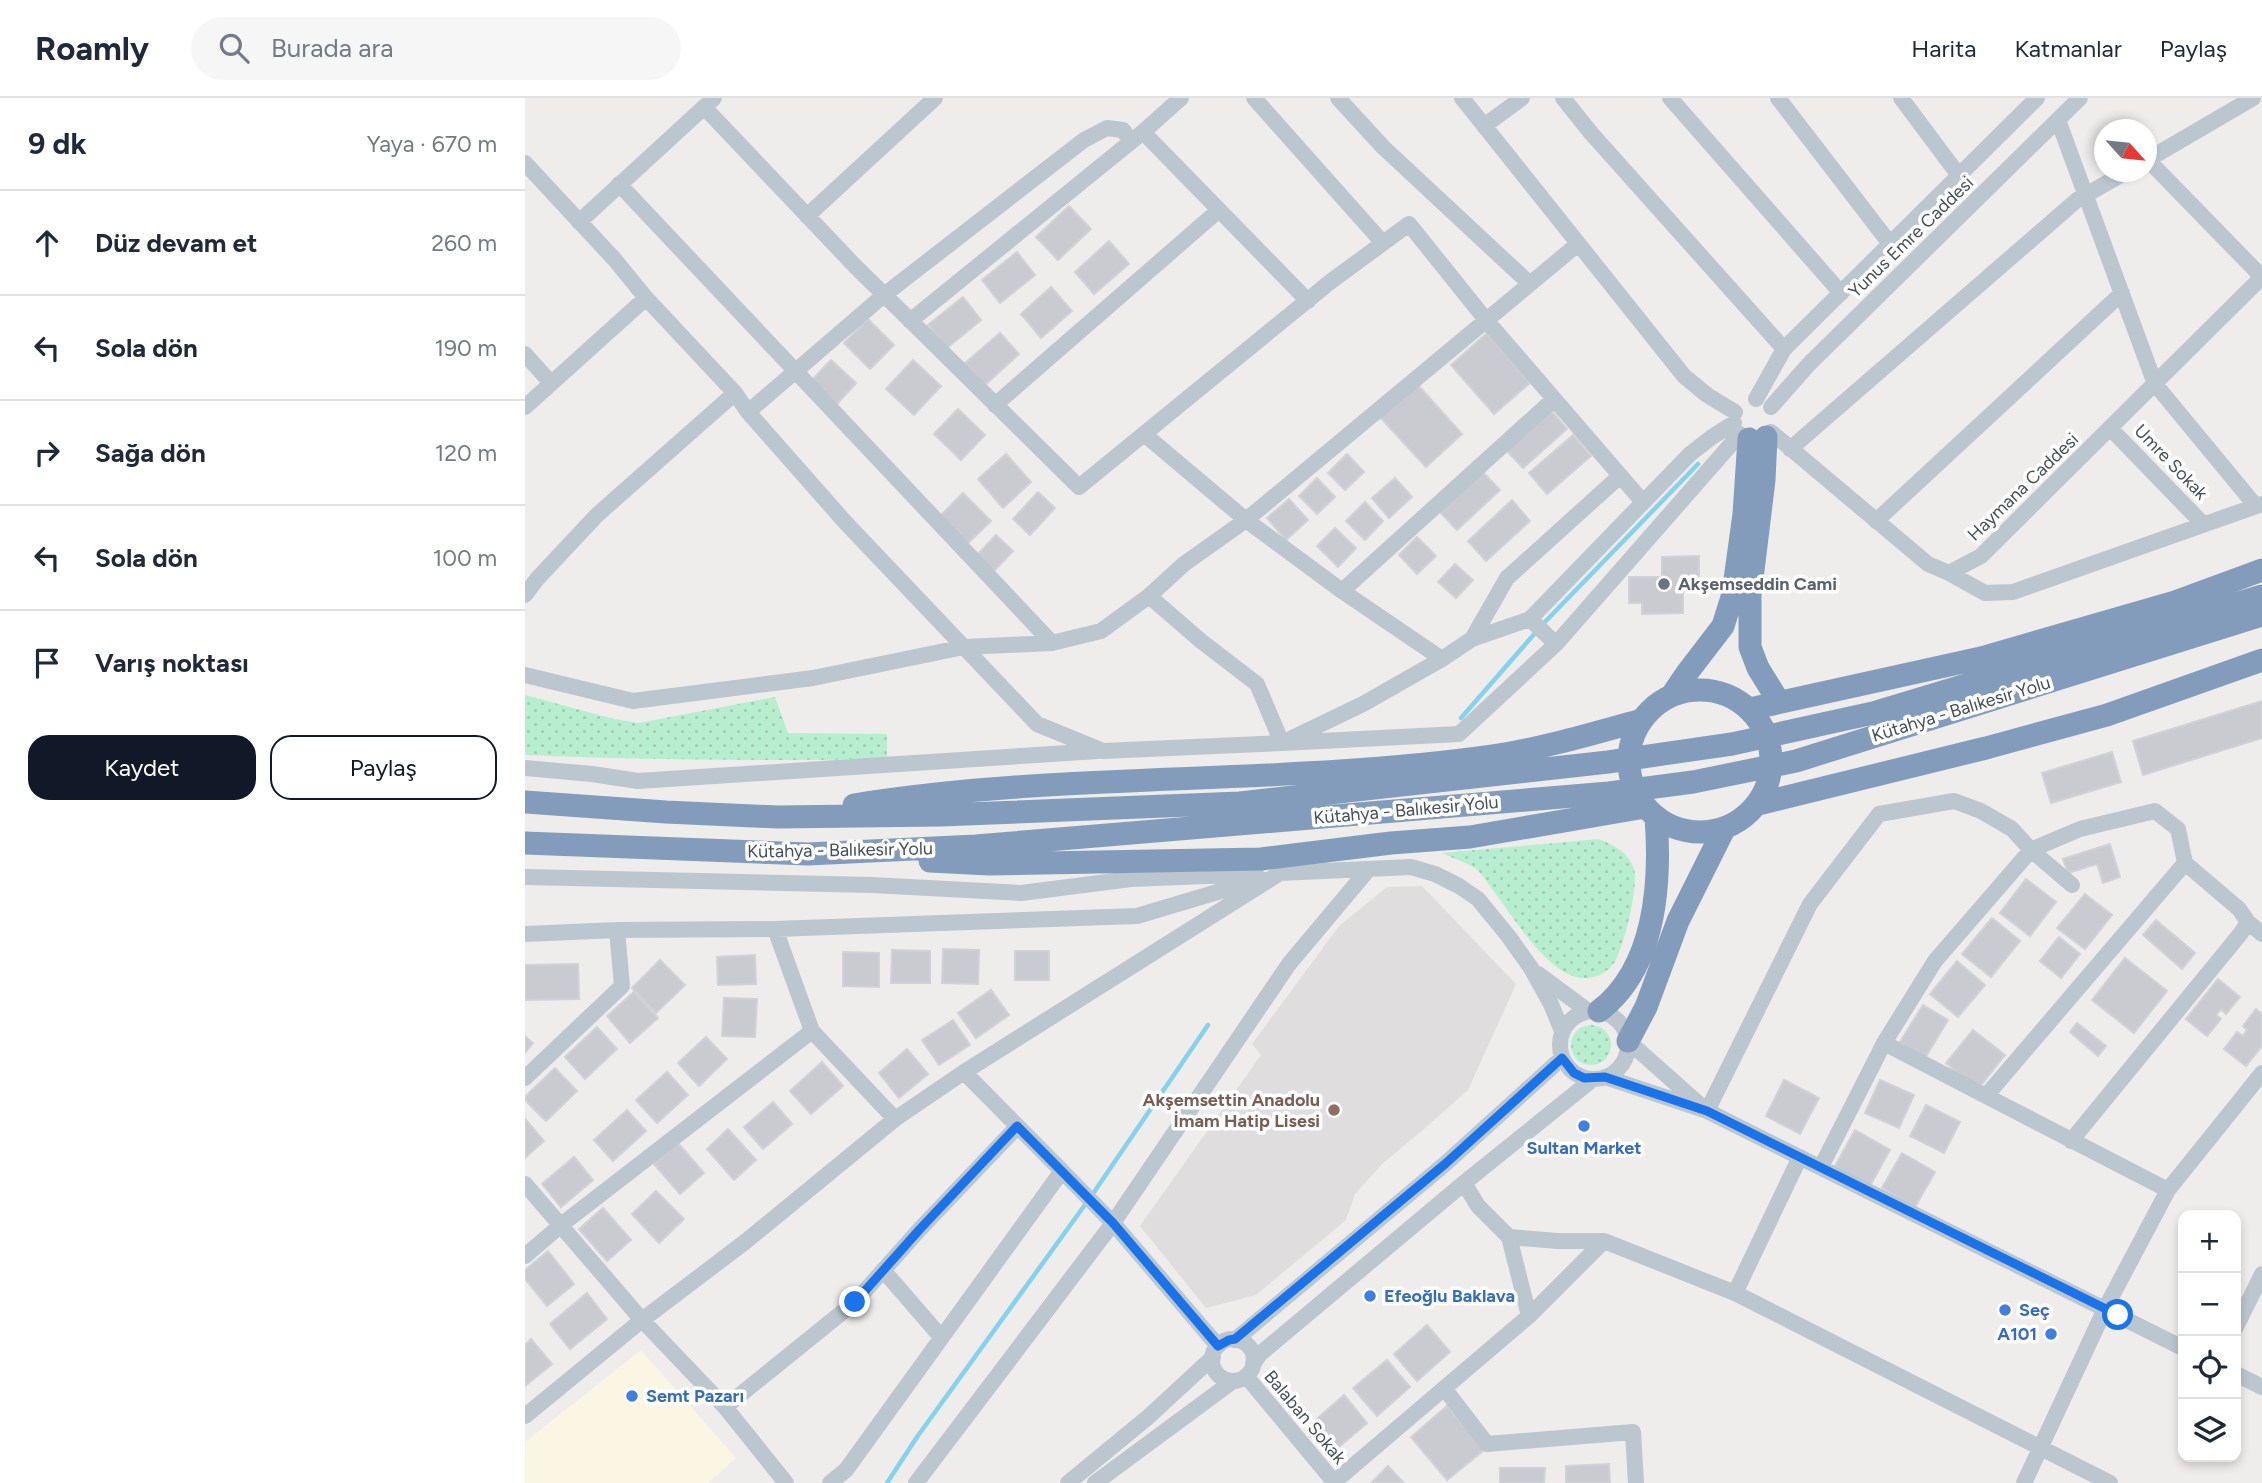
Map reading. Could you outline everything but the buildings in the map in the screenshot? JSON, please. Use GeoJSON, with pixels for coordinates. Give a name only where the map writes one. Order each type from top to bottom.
{"type":"FeatureCollection","features":[{"type":"Feature","properties":{"kind":"highway"},"geometry":{"type":"LineString","coordinates":[[1672,695],[1723,626],[1733,594],[1749,430]]}},
{"type":"Feature","properties":{"kind":"highway"},"geometry":{"type":"LineString","coordinates":[[1749,430],[1764,480],[1750,595],[1749,647],[1758,668],[1779,702]]}},
{"type":"Feature","properties":{"kind":"highway"},"geometry":{"type":"LineString","coordinates":[[1750,709],[1981,658],[2175,602],[2262,570]]}},
{"type":"Feature","properties":{"kind":"highway","name":"Kütahya - Balıkesir Yolu"},"geometry":{"type":"LineString","coordinates":[[525,802],[777,817],[941,816],[1240,803],[1608,762],[1732,744],[1873,713],[2262,596]]}},
{"type":"Feature","properties":{"kind":"highway","name":"Kütahya - Balıkesir Yolu"},"geometry":{"type":"LineString","coordinates":[[525,843],[808,854],[977,846],[1609,793],[1693,782],[1796,761],[2262,615]]}},
{"type":"Feature","properties":{"kind":"highway"},"geometry":{"type":"LineString","coordinates":[[1758,804],[2107,715],[2262,660]]}},
{"type":"Feature","properties":{"kind":"highway"},"geometry":{"type":"LineString","coordinates":[[1692,690],[1713,690],[1733,697],[1750,709],[1763,726],[1770,745],[1772,765],[1768,786],[1758,804],[1743,819],[1724,829],[1706,832],[1688,832],[1671,827],[1651,812],[1635,791],[1629,755],[1633,736],[1642,720],[1655,706],[1672,695],[1692,690]]}},
{"type":"Feature","properties":{"kind":"highway"},"geometry":{"type":"LineString","coordinates":[[777,817],[905,797],[983,790],[1382,767],[1493,755],[1571,741],[1642,720]]}},
{"type":"Feature","properties":{"kind":"highway"},"geometry":{"type":"LineString","coordinates":[[808,854],[989,864],[1261,859],[1391,843],[1470,837],[1651,812]]}},
{"type":"Feature","properties":{"kind":"highway"},"geometry":{"type":"LineString","coordinates":[[1593,1011],[1614,997],[1629,977],[1643,947],[1654,900],[1658,851],[1651,812]]}},
{"type":"Feature","properties":{"kind":"highway"},"geometry":{"type":"LineString","coordinates":[[1628,1041],[1646,1007],[1678,922],[1724,829]]}},
{"type":"Feature","properties":{"kind":"street"},"geometry":{"type":"LineString","coordinates":[[807,216],[935,98]]}},
{"type":"Feature","properties":{"kind":"street"},"geometry":{"type":"LineString","coordinates":[[910,321],[1137,137],[1181,98]]}},
{"type":"Feature","properties":{"kind":"street"},"geometry":{"type":"LineString","coordinates":[[1254,98],[1383,243]]}},
{"type":"Feature","properties":{"kind":"street"},"geometry":{"type":"LineString","coordinates":[[1338,98],[1383,147],[1529,284]]}},
{"type":"Feature","properties":{"kind":"street"},"geometry":{"type":"LineString","coordinates":[[1462,98],[1684,376],[1749,430],[1790,449],[1928,564],[1985,593],[2013,592],[2259,504],[2155,384],[2058,120]]}},
{"type":"Feature","properties":{"kind":"street"},"geometry":{"type":"LineString","coordinates":[[1485,126],[1522,98]]}},
{"type":"Feature","properties":{"kind":"street"},"geometry":{"type":"LineString","coordinates":[[1563,98],[1591,134],[1784,349]]}},
{"type":"Feature","properties":{"kind":"street"},"geometry":{"type":"LineString","coordinates":[[1670,98],[1841,293]]}},
{"type":"Feature","properties":{"kind":"street"},"geometry":{"type":"LineString","coordinates":[[1779,98],[1891,244]]}},
{"type":"Feature","properties":{"kind":"street"},"geometry":{"type":"LineString","coordinates":[[1901,98],[1960,177]]}},
{"type":"Feature","properties":{"kind":"street"},"geometry":{"type":"LineString","coordinates":[[1756,399],[1784,349],[2037,98]]}},
{"type":"Feature","properties":{"kind":"street","name":"Yunus Emre Caddesi"},"geometry":{"type":"LineString","coordinates":[[1771,407],[1809,364],[2080,98]]}},
{"type":"Feature","properties":{"kind":"street"},"geometry":{"type":"LineString","coordinates":[[2157,154],[2253,98]]}},
{"type":"Feature","properties":{"kind":"street"},"geometry":{"type":"LineString","coordinates":[[579,222],[709,102],[807,216],[1079,487],[1308,301],[1409,224],[1486,320],[1643,502]]}},
{"type":"Feature","properties":{"kind":"street"},"geometry":{"type":"LineString","coordinates":[[748,412],[884,295],[1084,140],[1107,128],[1123,130],[1137,137],[1219,210],[1308,301]]}},
{"type":"Feature","properties":{"kind":"street"},"geometry":{"type":"LineString","coordinates":[[525,163],[735,393],[748,412],[845,522],[1037,723],[1103,751]]}},
{"type":"Feature","properties":{"kind":"street"},"geometry":{"type":"LineString","coordinates":[[2157,170],[2262,277]]}},
{"type":"Feature","properties":{"kind":"street"},"geometry":{"type":"LineString","coordinates":[[1790,449],[2077,200],[2109,182]]}},
{"type":"Feature","properties":{"kind":"street"},"geometry":{"type":"LineString","coordinates":[[619,184],[1052,643]]}},
{"type":"Feature","properties":{"kind":"street"},"geometry":{"type":"LineString","coordinates":[[995,405],[1219,210]]}},
{"type":"Feature","properties":{"kind":"street"},"geometry":{"type":"LineString","coordinates":[[525,675],[633,701],[813,678],[964,647],[1052,643],[1101,631],[1246,520],[1578,244]]}},
{"type":"Feature","properties":{"kind":"street","name":"Haymana Caddesi"},"geometry":{"type":"LineString","coordinates":[[1949,573],[1981,556],[2262,277]]}},
{"type":"Feature","properties":{"kind":"street"},"geometry":{"type":"LineString","coordinates":[[1877,521],[2122,293]]}},
{"type":"Feature","properties":{"kind":"street"},"geometry":{"type":"LineString","coordinates":[[525,407],[646,298]]}},
{"type":"Feature","properties":{"kind":"street"},"geometry":{"type":"LineString","coordinates":[[525,354],[551,383]]}},
{"type":"Feature","properties":{"kind":"street"},"geometry":{"type":"LineString","coordinates":[[525,596],[537,579],[597,515],[735,393]]}},
{"type":"Feature","properties":{"kind":"street"},"geometry":{"type":"LineString","coordinates":[[1342,590],[1554,400]]}},
{"type":"Feature","properties":{"kind":"street"},"geometry":{"type":"LineString","coordinates":[[1282,743],[1363,704],[1472,639],[1530,619],[1690,454],[1712,437],[1749,430],[1774,425],[1775,416],[1765,401],[1747,400],[1740,405],[1749,430]]}},
{"type":"Feature","properties":{"kind":"street","name":"Umre Sokak"},"geometry":{"type":"LineString","coordinates":[[2111,428],[2203,524]]}},
{"type":"Feature","properties":{"kind":"street"},"geometry":{"type":"LineString","coordinates":[[525,768],[638,781],[1103,751],[1459,734],[1556,644],[1749,430]]}},
{"type":"Feature","properties":{"kind":"street"},"geometry":{"type":"LineString","coordinates":[[1144,434],[1246,520],[1442,659]]}},
{"type":"Feature","properties":{"kind":"street"},"geometry":{"type":"LineString","coordinates":[[1472,639],[1507,578],[1620,476]]}},
{"type":"Feature","properties":{"kind":"street"},"geometry":{"type":"LineString","coordinates":[[1149,596],[1257,684],[1282,743]]}},
{"type":"Feature","properties":{"kind":"street"},"geometry":{"type":"LineString","coordinates":[[1530,619],[1556,644]]}},
{"type":"Feature","properties":{"kind":"street"},"geometry":{"type":"LineString","coordinates":[[1707,1111],[1810,904],[1879,814],[1954,801],[1981,811],[2013,829],[2031,849],[2072,885]]}},
{"type":"Feature","properties":{"kind":"street"},"geometry":{"type":"LineString","coordinates":[[1821,1167],[1884,1043],[1935,961],[2031,849],[2080,829],[2155,811],[2178,829],[2185,863],[2239,909],[2248,922],[2262,934]]}},
{"type":"Feature","properties":{"kind":"street"},"geometry":{"type":"LineString","coordinates":[[1986,1096],[2185,863]]}},
{"type":"Feature","properties":{"kind":"street"},"geometry":{"type":"LineString","coordinates":[[525,877],[872,885],[1021,893],[1131,879],[1367,871],[1411,867],[1435,874],[1478,899],[1531,968],[1562,1031]]}},
{"type":"Feature","properties":{"kind":"street"},"geometry":{"type":"LineString","coordinates":[[916,1483],[1113,1223],[1289,964],[1367,871]]}},
{"type":"Feature","properties":{"kind":"street"},"geometry":{"type":"LineString","coordinates":[[525,934],[617,930],[775,929],[1137,916],[1280,873]]}},
{"type":"Feature","properties":{"kind":"street"},"geometry":{"type":"LineString","coordinates":[[525,1416],[895,1119],[964,1072],[1280,873]]}},
{"type":"Feature","properties":{"kind":"street"},"geometry":{"type":"LineString","coordinates":[[2071,1141],[2248,922]]}},
{"type":"Feature","properties":{"kind":"street"},"geometry":{"type":"LineString","coordinates":[[775,929],[812,1031],[895,1119]]}},
{"type":"Feature","properties":{"kind":"street"},"geometry":{"type":"LineString","coordinates":[[525,1078],[622,986],[617,930]]}},
{"type":"Feature","properties":{"kind":"street"},"geometry":{"type":"LineString","coordinates":[[1531,968],[1593,1011]]}},
{"type":"Feature","properties":{"kind":"street"},"geometry":{"type":"LineString","coordinates":[[1095,1483],[1244,1374],[1260,1354],[1464,1183],[1599,1078],[1615,1072],[1627,1053],[1625,1030],[1610,1014],[1593,1011],[1577,1015],[1562,1031],[1562,1058],[1574,1073],[1599,1078],[1707,1111],[2178,1345]]}},
{"type":"Feature","properties":{"kind":"street"},"geometry":{"type":"LineString","coordinates":[[525,1256],[561,1225],[812,1031]]}},
{"type":"Feature","properties":{"kind":"street"},"geometry":{"type":"LineString","coordinates":[[1628,1041],[1707,1111]]}},
{"type":"Feature","properties":{"kind":"street"},"geometry":{"type":"LineString","coordinates":[[1884,1043],[2168,1190]]}},
{"type":"Feature","properties":{"kind":"street"},"geometry":{"type":"LineString","coordinates":[[1068,1483],[1147,1418],[1229,1340],[1235,1339],[1445,1164],[1562,1058]]}},
{"type":"Feature","properties":{"kind":"street"},"geometry":{"type":"LineString","coordinates":[[964,1072],[1113,1223],[1215,1352],[1215,1370],[1220,1376],[1244,1374]]}},
{"type":"Feature","properties":{"kind":"street"},"geometry":{"type":"LineString","coordinates":[[2024,1483],[2105,1308],[2168,1190],[2262,1073]]}},
{"type":"Feature","properties":{"kind":"street"},"geometry":{"type":"LineString","coordinates":[[725,1406],[855,1302],[1017,1126]]}},
{"type":"Feature","properties":{"kind":"street"},"geometry":{"type":"LineString","coordinates":[[1735,1293],[1800,1157]]}},
{"type":"Feature","properties":{"kind":"street"},"geometry":{"type":"LineString","coordinates":[[830,1483],[846,1470],[1062,1171]]}},
{"type":"Feature","properties":{"kind":"street"},"geometry":{"type":"LineString","coordinates":[[1464,1183],[1478,1206],[1509,1237],[1529,1316]]}},
{"type":"Feature","properties":{"kind":"street"},"geometry":{"type":"LineString","coordinates":[[525,1184],[642,1320],[725,1406],[786,1483]]}},
{"type":"Feature","properties":{"kind":"street"},"geometry":{"type":"LineString","coordinates":[[1509,1237],[1604,1241],[1735,1293],[2110,1483]]}},
{"type":"Feature","properties":{"kind":"street"},"geometry":{"type":"LineString","coordinates":[[1334,1483],[1529,1316],[1604,1241]]}},
{"type":"Feature","properties":{"kind":"street"},"geometry":{"type":"LineString","coordinates":[[883,1270],[941,1337]]}},
{"type":"Feature","properties":{"kind":"street"},"geometry":{"type":"LineString","coordinates":[[2241,1317],[2262,1274]]}},
{"type":"Feature","properties":{"kind":"street"},"geometry":{"type":"LineString","coordinates":[[1235,1339],[1251,1350],[1244,1374]]}},
{"type":"Feature","properties":{"kind":"street","name":"Balaban Sokak"},"geometry":{"type":"LineString","coordinates":[[1244,1374],[1334,1483]]}},
{"type":"Feature","properties":{"kind":"street"},"geometry":{"type":"LineString","coordinates":[[2241,1376],[2262,1387]]}},
{"type":"Feature","properties":{"kind":"street"},"geometry":{"type":"LineString","coordinates":[[1444,1388],[1487,1444],[1633,1432],[1636,1483]]}},
{"type":"Feature","properties":{"kind":"shaded area","name":"Akşemsettin Anadolu İmam Hatip Lisesi"},"geometry":{"type":"Polygon","coordinates":[[[1422,886],[1516,984],[1468,1090],[1383,1163],[1355,1194],[1346,1220],[1256,1295],[1206,1308],[1140,1226],[1261,1055],[1252,1044],[1339,926],[1387,887],[1422,886]]]}},
{"type":"Feature","properties":{"kind":"shaded area","name":"Semt Pazarı"},"geometry":{"type":"Polygon","coordinates":[[[641,1350],[736,1458],[708,1483],[525,1483],[525,1442],[641,1350]]]}},
{"type":"Feature","properties":{"kind":"green space"},"geometry":{"type":"Polygon","coordinates":[[[525,695],[639,723],[775,697],[788,733],[887,734],[887,759],[706,760],[525,755],[525,695]]]}},
{"type":"Feature","properties":{"kind":"green space"},"geometry":{"type":"Polygon","coordinates":[[[1599,839],[1629,858],[1635,877],[1633,902],[1614,963],[1600,975],[1587,978],[1569,975],[1556,967],[1532,943],[1478,871],[1442,853],[1599,839]]]}},
{"type":"Feature","properties":{"kind":"green space"},"geometry":{"type":"Polygon","coordinates":[[[1591,1025],[1605,1031],[1611,1045],[1605,1059],[1591,1065],[1577,1059],[1571,1045],[1577,1031],[1591,1025]]]}},
{"type":"Feature","properties":{"kind":"waterway"},"geometry":{"type":"LineString","coordinates":[[1542,625],[1698,464]]}},
{"type":"Feature","properties":{"kind":"waterway"},"geometry":{"type":"LineString","coordinates":[[1461,718],[1536,632]]}},
{"type":"Feature","properties":{"kind":"waterway"},"geometry":{"type":"LineString","coordinates":[[1092,1195],[1208,1025]]}},
{"type":"Feature","properties":{"kind":"waterway"},"geometry":{"type":"LineString","coordinates":[[887,1483],[917,1437],[1087,1202]]}},
{"type":"Feature","properties":{"kind":"place","name":"Akşemseddin Cami"},"geometry":{"type":"Point","coordinates":[1664,584]}},
{"type":"Feature","properties":{"kind":"place","name":"Akşemsettin Anadolu İmam Hatip Lisesi"},"geometry":{"type":"Point","coordinates":[1334,1110]}},
{"type":"Feature","properties":{"kind":"place","name":"Sultan Market"},"geometry":{"type":"Point","coordinates":[1584,1126]}},
{"type":"Feature","properties":{"kind":"place","name":"Efeoğlu Baklava"},"geometry":{"type":"Point","coordinates":[1370,1296]}},
{"type":"Feature","properties":{"kind":"place","name":"Seç"},"geometry":{"type":"Point","coordinates":[2005,1310]}},
{"type":"Feature","properties":{"kind":"place","name":"A101"},"geometry":{"type":"Point","coordinates":[2051,1334]}},
{"type":"Feature","properties":{"kind":"place","name":"Semt Pazarı"},"geometry":{"type":"Point","coordinates":[632,1396]}},
{"type":"Feature","properties":{"kind":"route"},"geometry":{"type":"LineString","coordinates":[[855,1302],[1017,1126],[1113,1223],[1218,1346],[1235,1339],[1270,1311],[1445,1164],[1562,1058],[1574,1073],[1584,1078],[1605,1077],[1707,1111],[2118,1315]]}}]}
